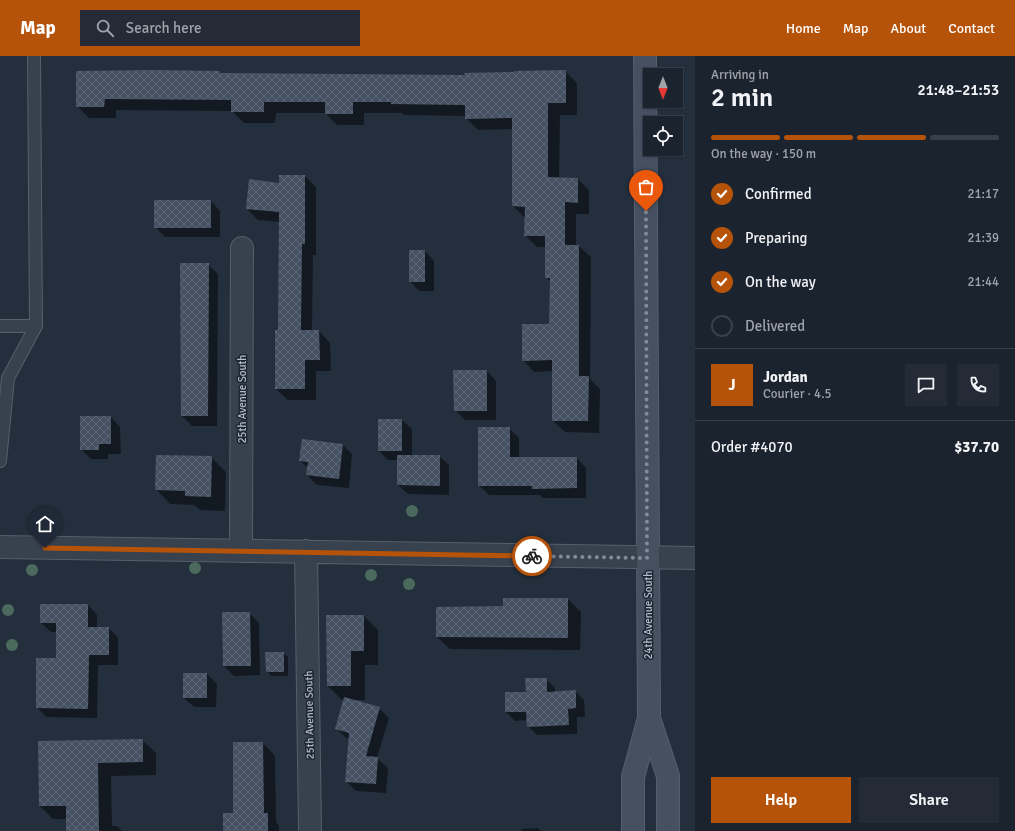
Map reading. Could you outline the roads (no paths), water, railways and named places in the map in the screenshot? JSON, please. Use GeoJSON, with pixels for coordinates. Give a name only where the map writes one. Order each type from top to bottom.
{"type":"FeatureCollection","features":[{"type":"Feature","properties":{"kind":"street","name":"24th Avenue South"},"geometry":{"type":"LineString","coordinates":[[633,831],[633,777],[649,718],[645,56]]}},
{"type":"Feature","properties":{"kind":"street","name":"25th Avenue South"},"geometry":{"type":"LineString","coordinates":[[241,551],[242,248]]}},
{"type":"Feature","properties":{"kind":"street"},"geometry":{"type":"LineString","coordinates":[[0,548],[306,551],[695,558]]}},
{"type":"Feature","properties":{"kind":"street","name":"25th Avenue South"},"geometry":{"type":"LineString","coordinates":[[306,551],[310,831]]}},
{"type":"Feature","properties":{"kind":"street","name":"24th Avenue South"},"geometry":{"type":"LineString","coordinates":[[649,718],[668,776],[668,831]]}},
{"type":"Feature","properties":{"kind":"lane"},"geometry":{"type":"LineString","coordinates":[[0,460],[8,378],[36,326],[34,56]]}},
{"type":"Feature","properties":{"kind":"lane"},"geometry":{"type":"LineString","coordinates":[[0,326],[36,326]]}}]}
